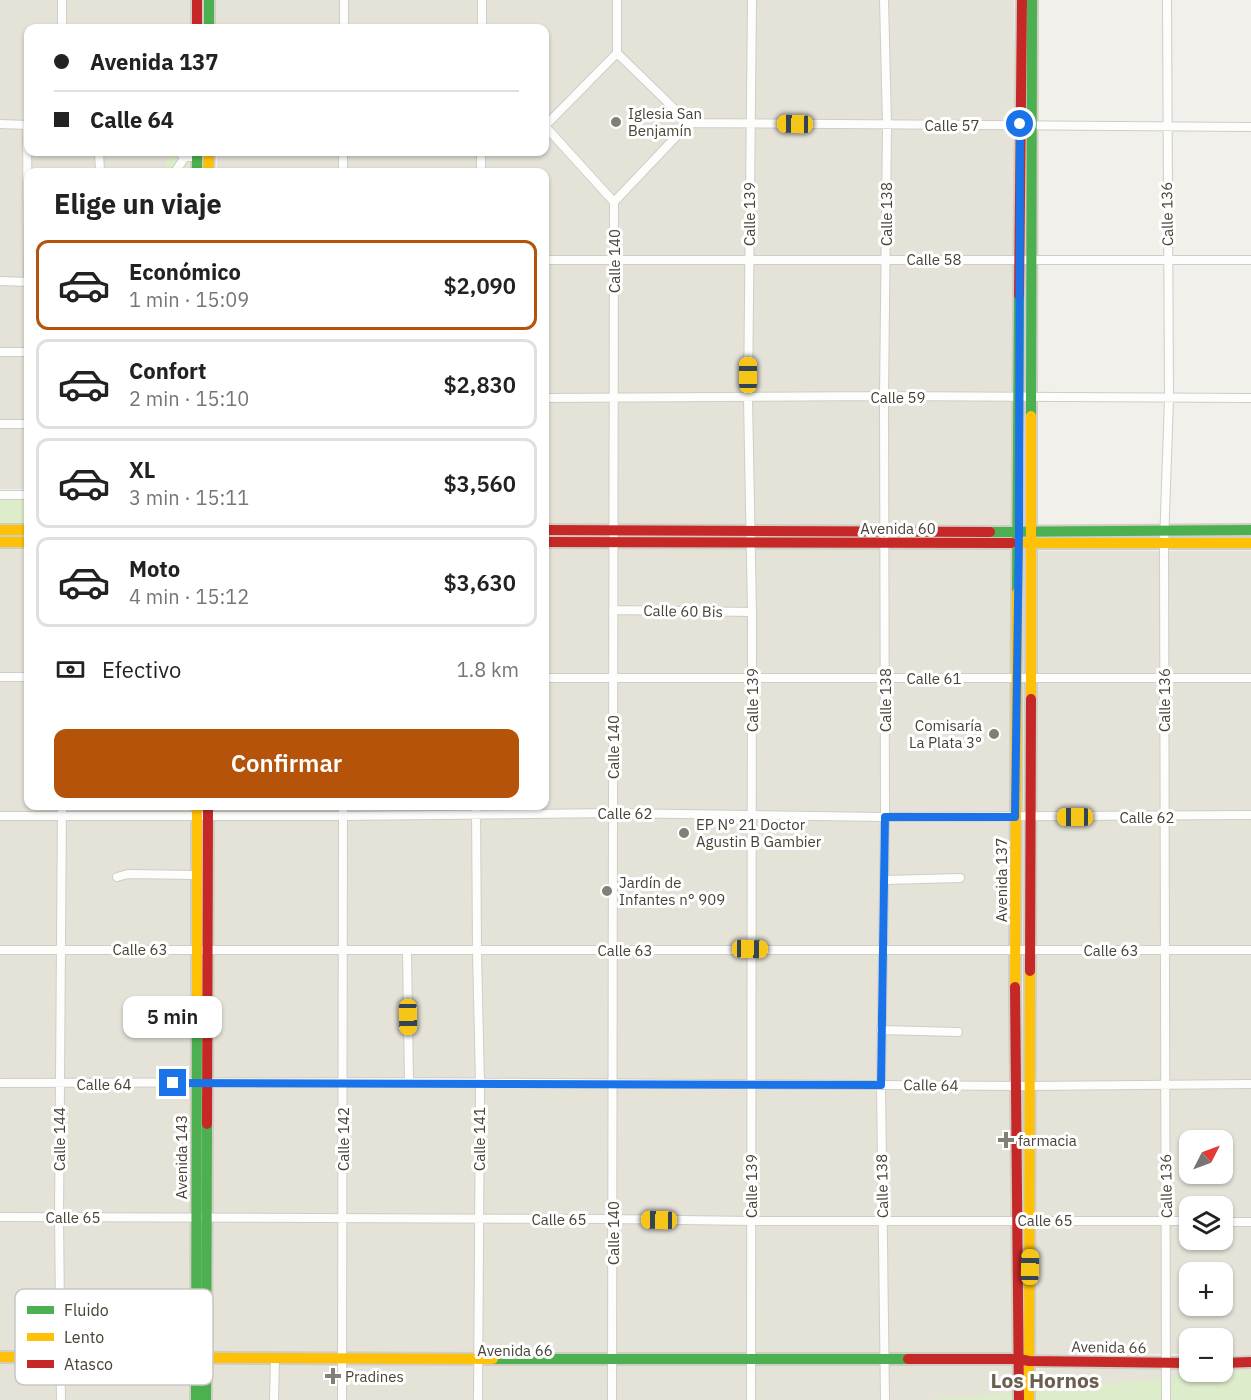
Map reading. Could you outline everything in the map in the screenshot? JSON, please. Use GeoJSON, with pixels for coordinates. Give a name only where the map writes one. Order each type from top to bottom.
{"type":"FeatureCollection","features":[{"type":"Feature","properties":{"kind":"main road"},"geometry":{"type":"LineString","coordinates":[[197,0],[197,24]]}},
{"type":"Feature","properties":{"kind":"main road"},"geometry":{"type":"LineString","coordinates":[[209,0],[209,24]]}},
{"type":"Feature","properties":{"kind":"main road","name":"Avenida 137"},"geometry":{"type":"LineString","coordinates":[[1019,1400],[1030,1220],[1031,817],[1031,678],[1025,537],[1026,124],[1022,0]]}},
{"type":"Feature","properties":{"kind":"main road","name":"Avenida 137"},"geometry":{"type":"LineString","coordinates":[[1026,124],[1032,0]]}},
{"type":"Feature","properties":{"kind":"main road"},"geometry":{"type":"LineString","coordinates":[[0,530],[24,530]]}},
{"type":"Feature","properties":{"kind":"main road","name":"Avenida 60"},"geometry":{"type":"LineString","coordinates":[[549,530],[613,530],[885,543],[1165,531],[1251,530]]}},
{"type":"Feature","properties":{"kind":"main road","name":"Avenida 60"},"geometry":{"type":"LineString","coordinates":[[549,542],[613,542],[885,531],[1164,544],[1251,543]]}},
{"type":"Feature","properties":{"kind":"main road","name":"Avenida 137"},"geometry":{"type":"LineString","coordinates":[[1025,537],[1017,678],[1015,817],[1016,1220],[1022,1362],[1029,1400]]}},
{"type":"Feature","properties":{"kind":"main road"},"geometry":{"type":"LineString","coordinates":[[0,542],[24,542]]}},
{"type":"Feature","properties":{"kind":"main road","name":"Avenida 143"},"geometry":{"type":"LineString","coordinates":[[202,949],[196,875],[203,810]]}},
{"type":"Feature","properties":{"kind":"main road","name":"Avenida 143"},"geometry":{"type":"LineString","coordinates":[[201,1289],[203,810]]}},
{"type":"Feature","properties":{"kind":"main road","name":"Avenida 66"},"geometry":{"type":"LineString","coordinates":[[0,1357],[15,1358]]}},
{"type":"Feature","properties":{"kind":"main road","name":"Avenida 66"},"geometry":{"type":"LineString","coordinates":[[213,1362],[1179,1363]]}},
{"type":"Feature","properties":{"kind":"main road"},"geometry":{"type":"LineString","coordinates":[[1233,1363],[1251,1362]]}},
{"type":"Feature","properties":{"kind":"main road","name":"Avenida 66"},"geometry":{"type":"LineString","coordinates":[[0,1363],[15,1363]]}},
{"type":"Feature","properties":{"kind":"main road","name":"Avenida 143"},"geometry":{"type":"LineString","coordinates":[[196,1400],[198,1385]]}},
{"type":"Feature","properties":{"kind":"main road","name":"Avenida 143"},"geometry":{"type":"LineString","coordinates":[[204,1385],[206,1400]]}},
{"type":"Feature","properties":{"kind":"street"},"geometry":{"type":"LineString","coordinates":[[62,0],[62,24]]}},
{"type":"Feature","properties":{"kind":"street"},"geometry":{"type":"LineString","coordinates":[[344,0],[344,24]]}},
{"type":"Feature","properties":{"kind":"street"},"geometry":{"type":"LineString","coordinates":[[482,0],[482,24]]}},
{"type":"Feature","properties":{"kind":"street"},"geometry":{"type":"LineString","coordinates":[[549,130],[614,202],[688,123],[617,53],[616,0]]}},
{"type":"Feature","properties":{"kind":"street","name":"Calle 139"},"geometry":{"type":"LineString","coordinates":[[751,1400],[752,612],[748,398],[752,0]]}},
{"type":"Feature","properties":{"kind":"street","name":"Calle 138"},"geometry":{"type":"LineString","coordinates":[[884,0],[887,125],[884,396],[885,880],[881,1085],[885,1400]]}},
{"type":"Feature","properties":{"kind":"street","name":"Calle 136"},"geometry":{"type":"LineString","coordinates":[[1166,1400],[1164,544],[1169,399],[1167,0]]}},
{"type":"Feature","properties":{"kind":"street"},"geometry":{"type":"LineString","coordinates":[[549,122],[617,53]]}},
{"type":"Feature","properties":{"kind":"street","name":"Calle 57"},"geometry":{"type":"LineString","coordinates":[[688,123],[1251,127]]}},
{"type":"Feature","properties":{"kind":"street"},"geometry":{"type":"LineString","coordinates":[[0,124],[24,125]]}},
{"type":"Feature","properties":{"kind":"street","name":"Calle 140"},"geometry":{"type":"LineString","coordinates":[[612,1400],[614,202]]}},
{"type":"Feature","properties":{"kind":"street","name":"Calle 58"},"geometry":{"type":"LineString","coordinates":[[549,260],[1251,260]]}},
{"type":"Feature","properties":{"kind":"street"},"geometry":{"type":"LineString","coordinates":[[0,281],[24,282]]}},
{"type":"Feature","properties":{"kind":"street"},"geometry":{"type":"LineString","coordinates":[[0,352],[24,352]]}},
{"type":"Feature","properties":{"kind":"street","name":"Calle 59"},"geometry":{"type":"LineString","coordinates":[[549,398],[884,396],[1251,398]]}},
{"type":"Feature","properties":{"kind":"street"},"geometry":{"type":"LineString","coordinates":[[0,424],[24,424]]}},
{"type":"Feature","properties":{"kind":"street"},"geometry":{"type":"LineString","coordinates":[[0,495],[24,495]]}},
{"type":"Feature","properties":{"kind":"street","name":"Calle 60 Bis"},"geometry":{"type":"LineString","coordinates":[[613,610],[752,612]]}},
{"type":"Feature","properties":{"kind":"street"},"geometry":{"type":"LineString","coordinates":[[0,677],[24,677]]}},
{"type":"Feature","properties":{"kind":"street","name":"Calle 61"},"geometry":{"type":"LineString","coordinates":[[549,678],[1251,678]]}},
{"type":"Feature","properties":{"kind":"street","name":"Calle 144"},"geometry":{"type":"LineString","coordinates":[[60,1289],[62,810]]}},
{"type":"Feature","properties":{"kind":"street","name":"Calle 62"},"geometry":{"type":"LineString","coordinates":[[0,816],[62,816],[203,810],[343,816],[613,813],[885,817],[1251,815]]}},
{"type":"Feature","properties":{"kind":"street","name":"Calle 142"},"geometry":{"type":"LineString","coordinates":[[342,1400],[343,810]]}},
{"type":"Feature","properties":{"kind":"street","name":"Calle 141"},"geometry":{"type":"LineString","coordinates":[[476,810],[480,1083],[478,1400]]}},
{"type":"Feature","properties":{"kind":"street"},"geometry":{"type":"LineString","coordinates":[[117,877],[128,874],[196,875]]}},
{"type":"Feature","properties":{"kind":"street"},"geometry":{"type":"LineString","coordinates":[[885,880],[960,878]]}},
{"type":"Feature","properties":{"kind":"street","name":"Calle 63"},"geometry":{"type":"LineString","coordinates":[[0,950],[1251,950]]}},
{"type":"Feature","properties":{"kind":"street"},"geometry":{"type":"LineString","coordinates":[[407,951],[409,1082]]}},
{"type":"Feature","properties":{"kind":"street"},"geometry":{"type":"LineString","coordinates":[[881,1030],[958,1032]]}},
{"type":"Feature","properties":{"kind":"street","name":"Calle 64"},"geometry":{"type":"LineString","coordinates":[[0,1083],[343,1084],[409,1082],[1016,1086],[1251,1084]]}},
{"type":"Feature","properties":{"kind":"street","name":"Calle 65"},"geometry":{"type":"LineString","coordinates":[[0,1217],[1179,1221]]}},
{"type":"Feature","properties":{"kind":"street"},"geometry":{"type":"LineString","coordinates":[[1233,1221],[1251,1222]]}},
{"type":"Feature","properties":{"kind":"street"},"geometry":{"type":"LineString","coordinates":[[274,1400],[275,1362]]}},
{"type":"Feature","properties":{"kind":"shaded area"},"geometry":{"type":"Polygon","coordinates":[[[0,0],[190,0],[190,24],[24,24],[24,156],[166,156],[166,168],[24,168],[24,489],[0,489],[0,0]]]}},
{"type":"Feature","properties":{"kind":"shaded area"},"geometry":{"type":"Polygon","coordinates":[[[216,0],[1014,0],[1012,1400],[0,1400],[0,549],[24,549],[24,810],[549,810],[549,168],[217,168],[217,156],[549,156],[549,24],[216,24],[216,0]]]}},
{"type":"Feature","properties":{"kind":"shaded area"},"geometry":{"type":"Polygon","coordinates":[[[1038,551],[1251,551],[1251,1355],[1233,1355],[1233,1328],[1179,1328],[1179,1354],[1036,1354],[1038,551]]]}},
{"type":"Feature","properties":{"kind":"shaded area"},"geometry":{"type":"Polygon","coordinates":[[[1179,1368],[1179,1382],[1233,1382],[1233,1368],[1251,1368],[1251,1400],[1034,1400],[1034,1374],[1040,1369],[1179,1368]]]}},
{"type":"Feature","properties":{"kind":"green space"},"geometry":{"type":"Polygon","coordinates":[[[166,156],[189,156],[190,168],[166,168],[166,156]]]}},
{"type":"Feature","properties":{"kind":"green space"},"geometry":{"type":"Polygon","coordinates":[[[0,500],[24,500],[24,530],[0,530],[0,500]]]}},
{"type":"Feature","properties":{"kind":"green space"},"geometry":{"type":"Polygon","coordinates":[[[1251,1370],[1251,1400],[926,1400],[1179,1377],[1179,1382],[1233,1382],[1233,1372],[1251,1370]]]}},
{"type":"Feature","properties":{"kind":"traffic: fast"},"geometry":{"type":"LineString","coordinates":[[209,0],[209,24]]}},
{"type":"Feature","properties":{"kind":"traffic: fast"},"geometry":{"type":"LineString","coordinates":[[1031,416],[1032,0]]}},
{"type":"Feature","properties":{"kind":"traffic: fast"},"geometry":{"type":"LineString","coordinates":[[197,156],[197,168]]}},
{"type":"Feature","properties":{"kind":"traffic: fast"},"geometry":{"type":"LineString","coordinates":[[1017,593],[1019,295]]}},
{"type":"Feature","properties":{"kind":"traffic: fast"},"geometry":{"type":"LineString","coordinates":[[990,532],[1251,530]]}},
{"type":"Feature","properties":{"kind":"traffic: fast"},"geometry":{"type":"LineString","coordinates":[[196,1289],[197,994]]}},
{"type":"Feature","properties":{"kind":"traffic: fast"},"geometry":{"type":"LineString","coordinates":[[206,1289],[207,1124]]}},
{"type":"Feature","properties":{"kind":"traffic: fast"},"geometry":{"type":"LineString","coordinates":[[493,1359],[908,1359]]}},
{"type":"Feature","properties":{"kind":"traffic: fast"},"geometry":{"type":"LineString","coordinates":[[196,1385],[196,1400]]}},
{"type":"Feature","properties":{"kind":"traffic: fast"},"geometry":{"type":"LineString","coordinates":[[206,1385],[206,1400]]}},
{"type":"Feature","properties":{"kind":"traffic: slow"},"geometry":{"type":"LineString","coordinates":[[208,168],[209,156]]}},
{"type":"Feature","properties":{"kind":"traffic: slow"},"geometry":{"type":"LineString","coordinates":[[1031,416],[1031,699]]}},
{"type":"Feature","properties":{"kind":"traffic: slow"},"geometry":{"type":"LineString","coordinates":[[0,530],[24,530]]}},
{"type":"Feature","properties":{"kind":"traffic: slow"},"geometry":{"type":"LineString","coordinates":[[0,542],[24,542]]}},
{"type":"Feature","properties":{"kind":"traffic: slow"},"geometry":{"type":"LineString","coordinates":[[1012,543],[1251,543]]}},
{"type":"Feature","properties":{"kind":"traffic: slow"},"geometry":{"type":"LineString","coordinates":[[1015,987],[1017,593]]}},
{"type":"Feature","properties":{"kind":"traffic: slow"},"geometry":{"type":"LineString","coordinates":[[197,810],[197,994]]}},
{"type":"Feature","properties":{"kind":"traffic: slow"},"geometry":{"type":"LineString","coordinates":[[1029,1400],[1030,971]]}},
{"type":"Feature","properties":{"kind":"traffic: slow"},"geometry":{"type":"LineString","coordinates":[[0,1357],[15,1357]]}},
{"type":"Feature","properties":{"kind":"traffic: slow"},"geometry":{"type":"LineString","coordinates":[[213,1358],[493,1359]]}},
{"type":"Feature","properties":{"kind":"traffic: jam"},"geometry":{"type":"LineString","coordinates":[[197,0],[197,24]]}},
{"type":"Feature","properties":{"kind":"traffic: jam"},"geometry":{"type":"LineString","coordinates":[[1019,295],[1022,0]]}},
{"type":"Feature","properties":{"kind":"traffic: jam"},"geometry":{"type":"LineString","coordinates":[[549,530],[990,532]]}},
{"type":"Feature","properties":{"kind":"traffic: jam"},"geometry":{"type":"LineString","coordinates":[[549,542],[1012,543]]}},
{"type":"Feature","properties":{"kind":"traffic: jam"},"geometry":{"type":"LineString","coordinates":[[1030,971],[1031,699]]}},
{"type":"Feature","properties":{"kind":"traffic: jam"},"geometry":{"type":"LineString","coordinates":[[207,1124],[208,810]]}},
{"type":"Feature","properties":{"kind":"traffic: jam"},"geometry":{"type":"LineString","coordinates":[[1015,987],[1019,1400]]}},
{"type":"Feature","properties":{"kind":"traffic: jam"},"geometry":{"type":"LineString","coordinates":[[908,1359],[1179,1363]]}},
{"type":"Feature","properties":{"kind":"traffic: jam"},"geometry":{"type":"LineString","coordinates":[[1233,1363],[1251,1362]]}},
{"type":"Feature","properties":{"kind":"place","name":"Iglesia San Benjamín"},"geometry":{"type":"Point","coordinates":[616,122]}},
{"type":"Feature","properties":{"kind":"place","name":"Comisaría La Plata 3°"},"geometry":{"type":"Point","coordinates":[994,734]}},
{"type":"Feature","properties":{"kind":"place","name":"EP N° 21 Doctor Agustin B Gambier"},"geometry":{"type":"Point","coordinates":[684,833]}},
{"type":"Feature","properties":{"kind":"place","name":"Jardín de Infantes n° 909"},"geometry":{"type":"Point","coordinates":[607,891]}},
{"type":"Feature","properties":{"kind":"place","name":"farmacia"},"geometry":{"type":"Point","coordinates":[1006,1140]}},
{"type":"Feature","properties":{"kind":"place","name":"Pradines"},"geometry":{"type":"Point","coordinates":[333,1376]}},
{"type":"Feature","properties":{"kind":"district","name":"Los Hornos"},"geometry":{"type":"Point","coordinates":[1045,1380]}},
{"type":"Feature","properties":{"kind":"route"},"geometry":{"type":"LineString","coordinates":[[173,1083],[881,1085],[885,817],[1015,817],[1019,532],[1020,124]]}}]}
